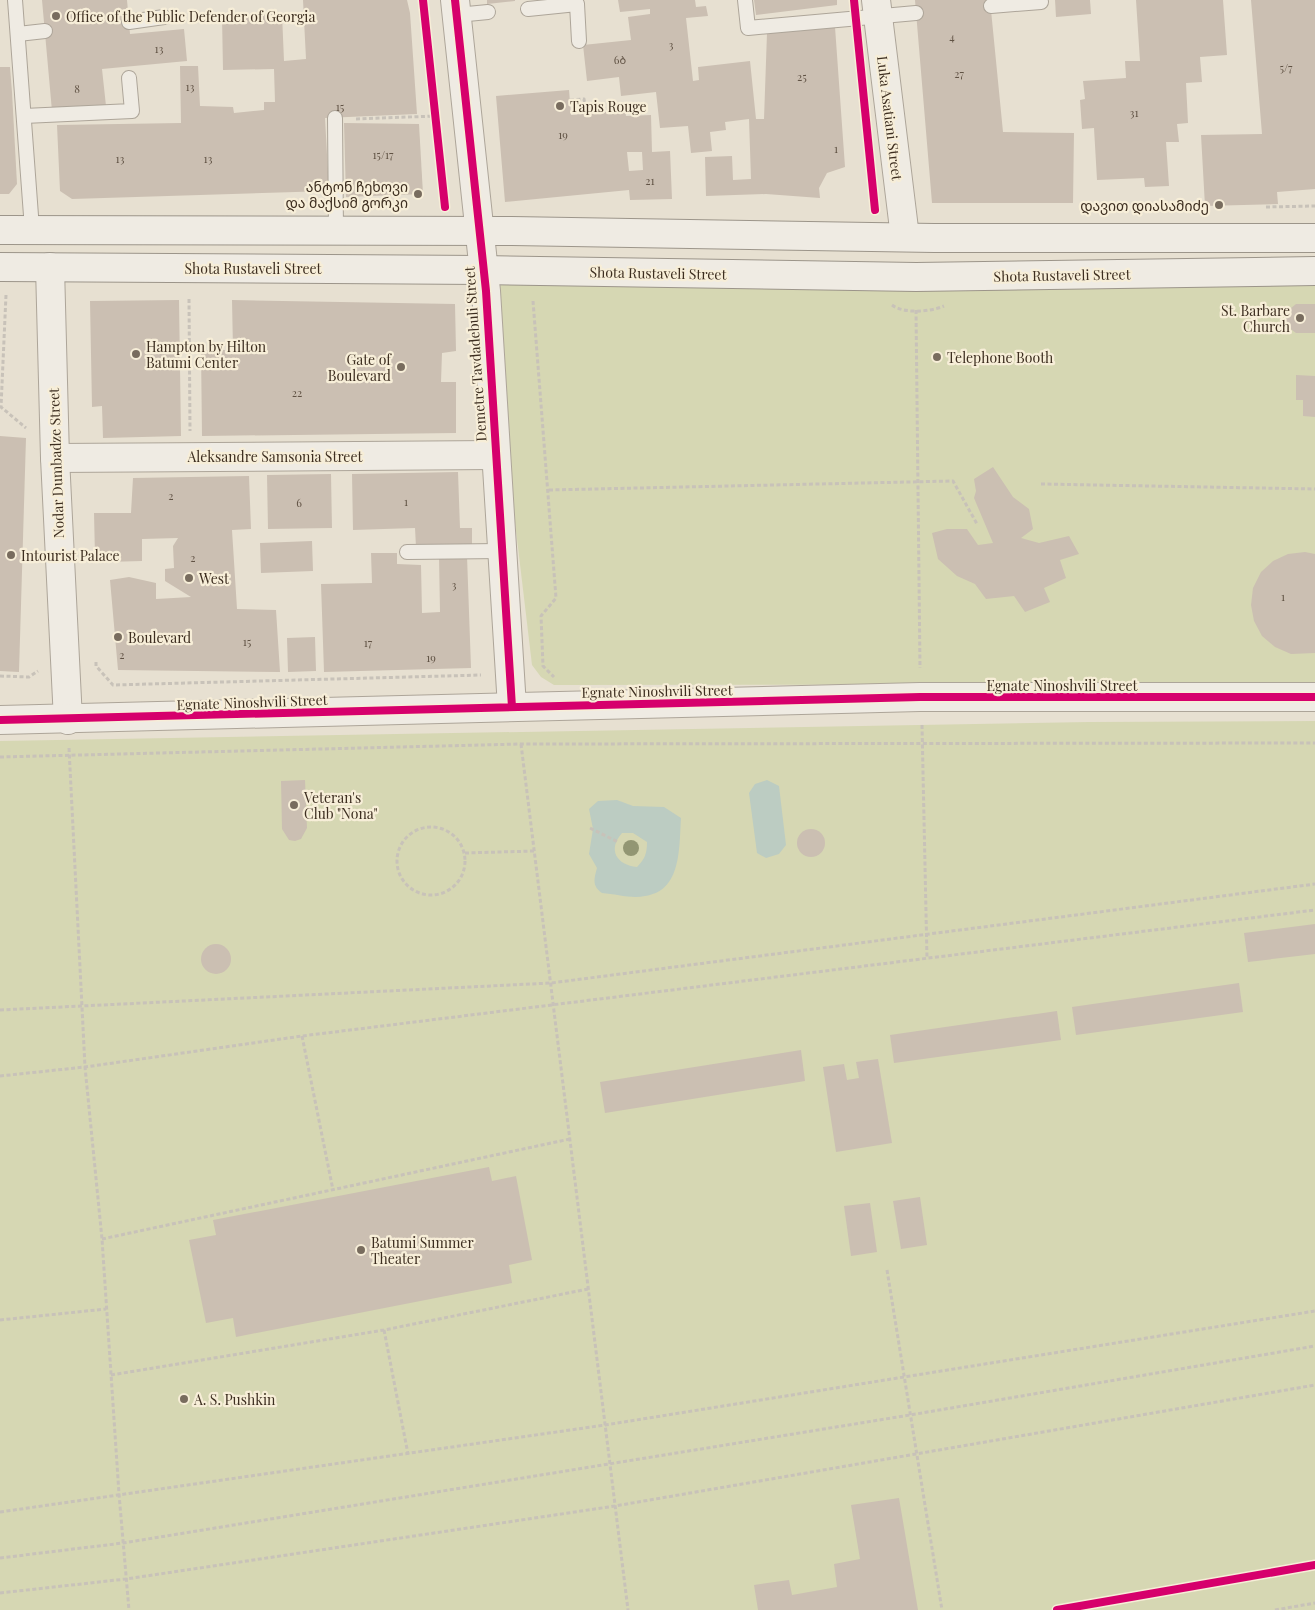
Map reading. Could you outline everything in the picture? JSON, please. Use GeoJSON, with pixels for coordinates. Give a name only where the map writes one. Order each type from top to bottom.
{"type":"FeatureCollection","features":[{"type":"Feature","properties":{"kind":"street","name":"Demetre Tavdadebuli Street"},"geometry":{"type":"LineString","coordinates":[[456,8],[480,231],[482,270],[486,291],[494,455],[512,708]]}},
{"type":"Feature","properties":{"kind":"street","name":"Luka Asatiani Street"},"geometry":{"type":"LineString","coordinates":[[876,8],[905,237]]}},
{"type":"Feature","properties":{"kind":"street"},"geometry":{"type":"LineString","coordinates":[[0,230],[336,230],[905,237],[1315,238]]}},
{"type":"Feature","properties":{"kind":"street","name":"Shota Rustaveli Street"},"geometry":{"type":"LineString","coordinates":[[3,280],[50,267],[916,276],[1315,271]]}},
{"type":"Feature","properties":{"kind":"street","name":"Nodar Dumbadze Street"},"geometry":{"type":"LineString","coordinates":[[50,267],[55,458],[68,720]]}},
{"type":"Feature","properties":{"kind":"street","name":"Aleksandre Samsonia Street"},"geometry":{"type":"LineString","coordinates":[[55,458],[494,455]]}},
{"type":"Feature","properties":{"kind":"street","name":"Egnate Ninoshvili Street"},"geometry":{"type":"LineString","coordinates":[[0,720],[68,720],[920,697],[1315,697]]}},
{"type":"Feature","properties":{"kind":"lane"},"geometry":{"type":"LineString","coordinates":[[15,0],[32,229]]}},
{"type":"Feature","properties":{"kind":"lane"},"geometry":{"type":"LineString","coordinates":[[745,0],[748,28],[876,8],[916,13]]}},
{"type":"Feature","properties":{"kind":"lane"},"geometry":{"type":"LineString","coordinates":[[991,6],[1041,2]]}},
{"type":"Feature","properties":{"kind":"lane"},"geometry":{"type":"LineString","coordinates":[[528,9],[577,4],[579,41]]}},
{"type":"Feature","properties":{"kind":"lane"},"geometry":{"type":"LineString","coordinates":[[456,8],[488,12]]}},
{"type":"Feature","properties":{"kind":"lane"},"geometry":{"type":"LineString","coordinates":[[129,22],[164,18]]}},
{"type":"Feature","properties":{"kind":"lane"},"geometry":{"type":"LineString","coordinates":[[18,34],[45,31]]}},
{"type":"Feature","properties":{"kind":"lane"},"geometry":{"type":"LineString","coordinates":[[24,116],[132,111],[129,78]]}},
{"type":"Feature","properties":{"kind":"lane"},"geometry":{"type":"LineString","coordinates":[[332,123],[336,230]]}},
{"type":"Feature","properties":{"kind":"lane"},"geometry":{"type":"LineString","coordinates":[[407,552],[501,551]]}},
{"type":"Feature","properties":{"kind":"path"},"geometry":{"type":"LineString","coordinates":[[570,100],[584,99],[585,107]]}},
{"type":"Feature","properties":{"kind":"path"},"geometry":{"type":"LineString","coordinates":[[332,123],[435,116]]}},
{"type":"Feature","properties":{"kind":"path"},"geometry":{"type":"LineString","coordinates":[[916,276],[920,697],[923,743],[927,959]]}},
{"type":"Feature","properties":{"kind":"path"},"geometry":{"type":"LineString","coordinates":[[3,280],[1,407],[31,432]]}},
{"type":"Feature","properties":{"kind":"path"},"geometry":{"type":"LineString","coordinates":[[189,299],[190,436]]}},
{"type":"Feature","properties":{"kind":"path"},"geometry":{"type":"LineString","coordinates":[[533,301],[556,598],[541,616],[543,666],[555,678],[560,678]]}},
{"type":"Feature","properties":{"kind":"path"},"geometry":{"type":"LineString","coordinates":[[549,490],[919,481],[953,482],[977,524]]}},
{"type":"Feature","properties":{"kind":"path"},"geometry":{"type":"LineString","coordinates":[[1040,484],[1315,489]]}},
{"type":"Feature","properties":{"kind":"path"},"geometry":{"type":"LineString","coordinates":[[95,656],[96,666],[113,685],[481,677],[481,669]]}},
{"type":"Feature","properties":{"kind":"path"},"geometry":{"type":"LineString","coordinates":[[0,676],[29,677],[40,669]]}},
{"type":"Feature","properties":{"kind":"path"},"geometry":{"type":"LineString","coordinates":[[68,720],[86,1067],[102,1239],[119,1494],[129,1610]]}},
{"type":"Feature","properties":{"kind":"path"},"geometry":{"type":"LineString","coordinates":[[0,757],[70,757],[521,744],[1315,743]]}},
{"type":"Feature","properties":{"kind":"path"},"geometry":{"type":"LineString","coordinates":[[521,744],[628,1610]]}},
{"type":"Feature","properties":{"kind":"path"},"geometry":{"type":"LineString","coordinates":[[433,826],[453,834],[465,853],[463,874],[449,891],[442,893],[428,896],[408,888],[396,870],[398,848],[412,831],[433,826]]}},
{"type":"Feature","properties":{"kind":"path"},"geometry":{"type":"LineString","coordinates":[[590,828],[618,842]]}},
{"type":"Feature","properties":{"kind":"path"},"geometry":{"type":"LineString","coordinates":[[465,853],[534,851]]}},
{"type":"Feature","properties":{"kind":"path"},"geometry":{"type":"LineString","coordinates":[[0,1010],[82,1008],[550,983],[1315,884]]}},
{"type":"Feature","properties":{"kind":"path"},"geometry":{"type":"LineString","coordinates":[[0,1076],[86,1067],[302,1036],[1315,910]]}},
{"type":"Feature","properties":{"kind":"path"},"geometry":{"type":"LineString","coordinates":[[302,1036],[333,1190]]}},
{"type":"Feature","properties":{"kind":"path"},"geometry":{"type":"LineString","coordinates":[[102,1239],[570,1139]]}},
{"type":"Feature","properties":{"kind":"path"},"geometry":{"type":"LineString","coordinates":[[886,1270],[942,1610]]}},
{"type":"Feature","properties":{"kind":"path"},"geometry":{"type":"LineString","coordinates":[[111,1375],[384,1330],[588,1289]]}},
{"type":"Feature","properties":{"kind":"path"},"geometry":{"type":"LineString","coordinates":[[0,1320],[106,1309]]}},
{"type":"Feature","properties":{"kind":"path"},"geometry":{"type":"LineString","coordinates":[[0,1512],[605,1426],[1315,1310]]}},
{"type":"Feature","properties":{"kind":"path"},"geometry":{"type":"LineString","coordinates":[[384,1330],[408,1454]]}},
{"type":"Feature","properties":{"kind":"path"},"geometry":{"type":"LineString","coordinates":[[0,1558],[123,1543],[910,1415],[1315,1346]]}},
{"type":"Feature","properties":{"kind":"path"},"geometry":{"type":"LineString","coordinates":[[0,1593],[126,1579],[615,1506],[1315,1385]]}},
{"type":"Feature","properties":{"kind":"path"},"geometry":{"type":"LineString","coordinates":[[1275,1610],[1315,1603]]}},
{"type":"Feature","properties":{"kind":"green space"},"geometry":{"type":"Polygon","coordinates":[[[1315,282],[1315,684],[554,685],[541,677],[532,665],[489,304],[502,283],[1315,282]]]}},
{"type":"Feature","properties":{"kind":"green space"},"geometry":{"type":"Polygon","coordinates":[[[1315,721],[1315,1610],[0,1610],[0,741],[1089,722],[1315,721]]]}},
{"type":"Feature","properties":{"kind":"shaded area"},"geometry":{"type":"Polygon","coordinates":[[[767,780],[779,786],[786,845],[779,854],[766,858],[757,853],[749,793],[755,784],[767,780]]]}},
{"type":"Feature","properties":{"kind":"shaded area"},"geometry":{"type":"Polygon","coordinates":[[[617,800],[633,806],[664,807],[681,818],[676,866],[666,886],[657,892],[640,897],[602,893],[597,888],[595,879],[597,868],[589,854],[593,829],[589,809],[598,801],[617,800]],[[622,833],[615,845],[615,851],[616,856],[624,863],[637,867],[645,856],[647,842],[633,833],[622,833]]]}},
{"type":"Feature","properties":{"kind":"building"},"geometry":{"type":"Polygon","coordinates":[[[42,0],[127,0],[130,34],[184,29],[187,61],[102,69],[106,106],[52,111],[42,0]]]}},
{"type":"Feature","properties":{"kind":"building"},"geometry":{"type":"Polygon","coordinates":[[[303,0],[407,0],[410,13],[417,114],[325,118],[329,191],[72,199],[60,191],[57,125],[181,123],[180,66],[198,66],[200,106],[233,107],[234,113],[264,110],[264,102],[275,102],[274,69],[223,70],[222,16],[282,14],[284,61],[306,59],[303,0]]]}},
{"type":"Feature","properties":{"kind":"building"},"geometry":{"type":"Polygon","coordinates":[[[487,0],[515,0],[515,1],[487,4],[487,0]]]}},
{"type":"Feature","properties":{"kind":"building"},"geometry":{"type":"Polygon","coordinates":[[[618,0],[695,0],[696,7],[706,6],[708,16],[686,18],[693,81],[699,80],[698,67],[750,61],[756,119],[764,119],[767,33],[835,27],[845,167],[827,173],[819,188],[820,198],[766,194],[706,196],[705,157],[732,156],[733,180],[751,179],[749,119],[725,122],[726,130],[710,132],[712,151],[691,153],[688,126],[660,128],[656,92],[621,96],[619,77],[587,81],[583,45],[631,40],[628,17],[650,14],[650,9],[620,12],[618,0]]]}},
{"type":"Feature","properties":{"kind":"building"},"geometry":{"type":"Polygon","coordinates":[[[754,0],[837,0],[837,5],[756,15],[754,0]]]}},
{"type":"Feature","properties":{"kind":"building"},"geometry":{"type":"Polygon","coordinates":[[[915,0],[990,0],[1003,132],[1074,133],[1073,203],[932,203],[915,0]]]}},
{"type":"Feature","properties":{"kind":"building"},"geometry":{"type":"Polygon","coordinates":[[[1055,0],[1090,0],[1091,14],[1056,17],[1055,0]]]}},
{"type":"Feature","properties":{"kind":"building"},"geometry":{"type":"Polygon","coordinates":[[[1136,0],[1223,0],[1227,55],[1200,57],[1202,82],[1186,83],[1188,123],[1177,124],[1179,142],[1166,142],[1169,186],[1145,187],[1144,178],[1097,180],[1094,128],[1082,129],[1080,100],[1085,99],[1083,81],[1126,78],[1125,61],[1140,61],[1136,0]]]}},
{"type":"Feature","properties":{"kind":"building"},"geometry":{"type":"Polygon","coordinates":[[[1251,0],[1315,0],[1315,189],[1277,192],[1278,204],[1205,206],[1201,135],[1262,134],[1251,0]]]}},
{"type":"Feature","properties":{"kind":"building"},"geometry":{"type":"Polygon","coordinates":[[[0,67],[10,67],[12,92],[17,184],[9,194],[0,194],[0,67]]]}},
{"type":"Feature","properties":{"kind":"building"},"geometry":{"type":"Polygon","coordinates":[[[569,90],[571,115],[625,110],[626,116],[651,115],[652,152],[670,151],[672,199],[630,200],[629,190],[505,202],[496,96],[569,90]],[[627,152],[629,171],[643,170],[642,152],[627,152]]]}},
{"type":"Feature","properties":{"kind":"building"},"geometry":{"type":"Polygon","coordinates":[[[344,123],[419,124],[423,194],[346,197],[344,123]]]}},
{"type":"Feature","properties":{"kind":"building","name":"Hampton by Hilton Batumi Center"},"geometry":{"type":"Polygon","coordinates":[[[179,300],[181,436],[103,438],[102,406],[92,407],[90,301],[179,300]]]}},
{"type":"Feature","properties":{"kind":"building"},"geometry":{"type":"Polygon","coordinates":[[[232,300],[455,304],[456,351],[442,353],[441,382],[456,382],[456,433],[202,436],[201,350],[233,350],[232,300]]]}},
{"type":"Feature","properties":{"kind":"building","name":"St. Barbare Church"},"geometry":{"type":"Polygon","coordinates":[[[1296,304],[1315,304],[1315,333],[1296,333],[1284,324],[1285,313],[1296,304]]]}},
{"type":"Feature","properties":{"kind":"building"},"geometry":{"type":"Polygon","coordinates":[[[1296,375],[1315,376],[1315,417],[1303,416],[1303,400],[1296,400],[1296,375]]]}},
{"type":"Feature","properties":{"kind":"building","name":"Intourist Palace"},"geometry":{"type":"Polygon","coordinates":[[[0,436],[26,438],[19,672],[0,671],[0,436]]]}},
{"type":"Feature","properties":{"kind":"building"},"geometry":{"type":"Polygon","coordinates":[[[993,467],[1013,497],[1029,509],[1033,529],[1021,538],[1039,543],[1069,536],[1079,554],[1060,560],[1066,578],[1044,588],[1050,602],[1025,612],[1014,596],[986,599],[975,584],[957,576],[938,559],[932,533],[947,529],[967,529],[978,545],[993,543],[974,498],[976,491],[974,479],[993,467]]]}},
{"type":"Feature","properties":{"kind":"building"},"geometry":{"type":"Polygon","coordinates":[[[458,472],[460,528],[472,528],[472,546],[416,547],[415,528],[353,530],[352,474],[458,472]]]}},
{"type":"Feature","properties":{"kind":"building"},"geometry":{"type":"Polygon","coordinates":[[[331,474],[332,528],[268,529],[267,475],[331,474]]]}},
{"type":"Feature","properties":{"kind":"building"},"geometry":{"type":"Polygon","coordinates":[[[249,476],[251,529],[232,530],[237,609],[276,610],[280,672],[118,670],[110,580],[129,577],[156,583],[156,599],[191,597],[165,581],[165,569],[174,568],[173,546],[178,538],[142,539],[142,561],[106,562],[106,556],[95,556],[94,513],[131,513],[133,478],[249,476]]]}},
{"type":"Feature","properties":{"kind":"building"},"geometry":{"type":"Polygon","coordinates":[[[312,541],[313,571],[261,573],[260,543],[312,541]]]}},
{"type":"Feature","properties":{"kind":"building"},"geometry":{"type":"Polygon","coordinates":[[[1305,552],[1315,554],[1315,653],[1291,654],[1275,647],[1262,636],[1254,621],[1251,605],[1253,588],[1261,572],[1273,561],[1288,554],[1305,552]]]}},
{"type":"Feature","properties":{"kind":"building"},"geometry":{"type":"Polygon","coordinates":[[[371,553],[397,553],[397,564],[421,565],[422,613],[440,612],[439,556],[467,556],[471,668],[324,672],[321,584],[372,583],[371,553]]]}},
{"type":"Feature","properties":{"kind":"building"},"geometry":{"type":"Polygon","coordinates":[[[315,637],[316,671],[288,672],[287,638],[315,637]]]}},
{"type":"Feature","properties":{"kind":"building","name":"Veteran's Club \"Nona\""},"geometry":{"type":"Polygon","coordinates":[[[305,780],[307,828],[301,839],[289,840],[282,829],[281,781],[305,780]]]}},
{"type":"Feature","properties":{"kind":"building"},"geometry":{"type":"Polygon","coordinates":[[[811,829],[821,833],[825,843],[821,853],[811,857],[801,853],[797,843],[801,833],[811,829]]]}},
{"type":"Feature","properties":{"kind":"building"},"geometry":{"type":"Polygon","coordinates":[[[1315,924],[1315,954],[1248,962],[1244,933],[1315,924]]]}},
{"type":"Feature","properties":{"kind":"building"},"geometry":{"type":"Polygon","coordinates":[[[216,944],[227,948],[231,959],[227,970],[216,974],[205,970],[201,959],[205,948],[216,944]]]}},
{"type":"Feature","properties":{"kind":"building"},"geometry":{"type":"Polygon","coordinates":[[[1239,983],[1243,1012],[1076,1035],[1072,1007],[1239,983]]]}},
{"type":"Feature","properties":{"kind":"building"},"geometry":{"type":"Polygon","coordinates":[[[1057,1011],[1061,1040],[894,1063],[890,1035],[1057,1011]]]}},
{"type":"Feature","properties":{"kind":"building"},"geometry":{"type":"Polygon","coordinates":[[[801,1050],[805,1081],[605,1113],[600,1082],[801,1050]]]}},
{"type":"Feature","properties":{"kind":"building"},"geometry":{"type":"Polygon","coordinates":[[[878,1059],[892,1143],[836,1152],[823,1067],[844,1064],[847,1080],[859,1078],[856,1062],[878,1059]]]}},
{"type":"Feature","properties":{"kind":"building","name":"Batumi Summer Theater"},"geometry":{"type":"Polygon","coordinates":[[[489,1167],[492,1181],[516,1176],[532,1260],[509,1265],[512,1283],[236,1337],[233,1318],[206,1323],[189,1240],[216,1235],[213,1220],[489,1167]]]}},
{"type":"Feature","properties":{"kind":"building"},"geometry":{"type":"Polygon","coordinates":[[[920,1197],[927,1245],[901,1249],[893,1201],[920,1197]]]}},
{"type":"Feature","properties":{"kind":"building"},"geometry":{"type":"Polygon","coordinates":[[[870,1203],[877,1252],[851,1256],[844,1206],[870,1203]]]}},
{"type":"Feature","properties":{"kind":"building"},"geometry":{"type":"Polygon","coordinates":[[[899,1498],[918,1610],[758,1610],[754,1585],[789,1580],[792,1595],[837,1587],[834,1564],[860,1559],[851,1505],[899,1498]]]}},
{"type":"Feature","properties":{"kind":"cycle path"},"geometry":{"type":"LineString","coordinates":[[423,0],[445,207]]}},
{"type":"Feature","properties":{"kind":"cycle path"},"geometry":{"type":"LineString","coordinates":[[455,0],[486,291],[512,707]]}},
{"type":"Feature","properties":{"kind":"cycle path"},"geometry":{"type":"LineString","coordinates":[[854,0],[875,210]]}},
{"type":"Feature","properties":{"kind":"cycle path"},"geometry":{"type":"LineString","coordinates":[[0,720],[920,697],[1315,697]]}},
{"type":"Feature","properties":{"kind":"cycle path"},"geometry":{"type":"LineString","coordinates":[[1057,1610],[1315,1565]]}},
{"type":"Feature","properties":{"kind":"place","name":"Office of the Public Defender of Georgia"},"geometry":{"type":"Point","coordinates":[56,16]}},
{"type":"Feature","properties":{"kind":"place","name":"Tapis Rouge"},"geometry":{"type":"Point","coordinates":[560,106]}},
{"type":"Feature","properties":{"kind":"place","name":"ანტონ ჩეხოვი და მაქსიმ გორკი"},"geometry":{"type":"Point","coordinates":[418,194]}},
{"type":"Feature","properties":{"kind":"place","name":"დავით დიასამიძე"},"geometry":{"type":"Point","coordinates":[1219,205]}},
{"type":"Feature","properties":{"kind":"place","name":"St. Barbare Church"},"geometry":{"type":"Point","coordinates":[1300,318]}},
{"type":"Feature","properties":{"kind":"place","name":"Hampton by Hilton Batumi Center"},"geometry":{"type":"Point","coordinates":[136,354]}},
{"type":"Feature","properties":{"kind":"place","name":"Telephone Booth"},"geometry":{"type":"Point","coordinates":[937,357]}},
{"type":"Feature","properties":{"kind":"place","name":"Gate of Boulevard"},"geometry":{"type":"Point","coordinates":[401,367]}},
{"type":"Feature","properties":{"kind":"place","name":"Intourist Palace"},"geometry":{"type":"Point","coordinates":[11,555]}},
{"type":"Feature","properties":{"kind":"place","name":"West"},"geometry":{"type":"Point","coordinates":[189,578]}},
{"type":"Feature","properties":{"kind":"place","name":"Boulevard"},"geometry":{"type":"Point","coordinates":[118,637]}},
{"type":"Feature","properties":{"kind":"place","name":"Veteran's Club \"Nona\""},"geometry":{"type":"Point","coordinates":[294,805]}},
{"type":"Feature","properties":{"kind":"place","name":"Batumi Summer Theater"},"geometry":{"type":"Point","coordinates":[361,1250]}},
{"type":"Feature","properties":{"kind":"place","name":"A. S. Pushkin"},"geometry":{"type":"Point","coordinates":[184,1399]}}]}
